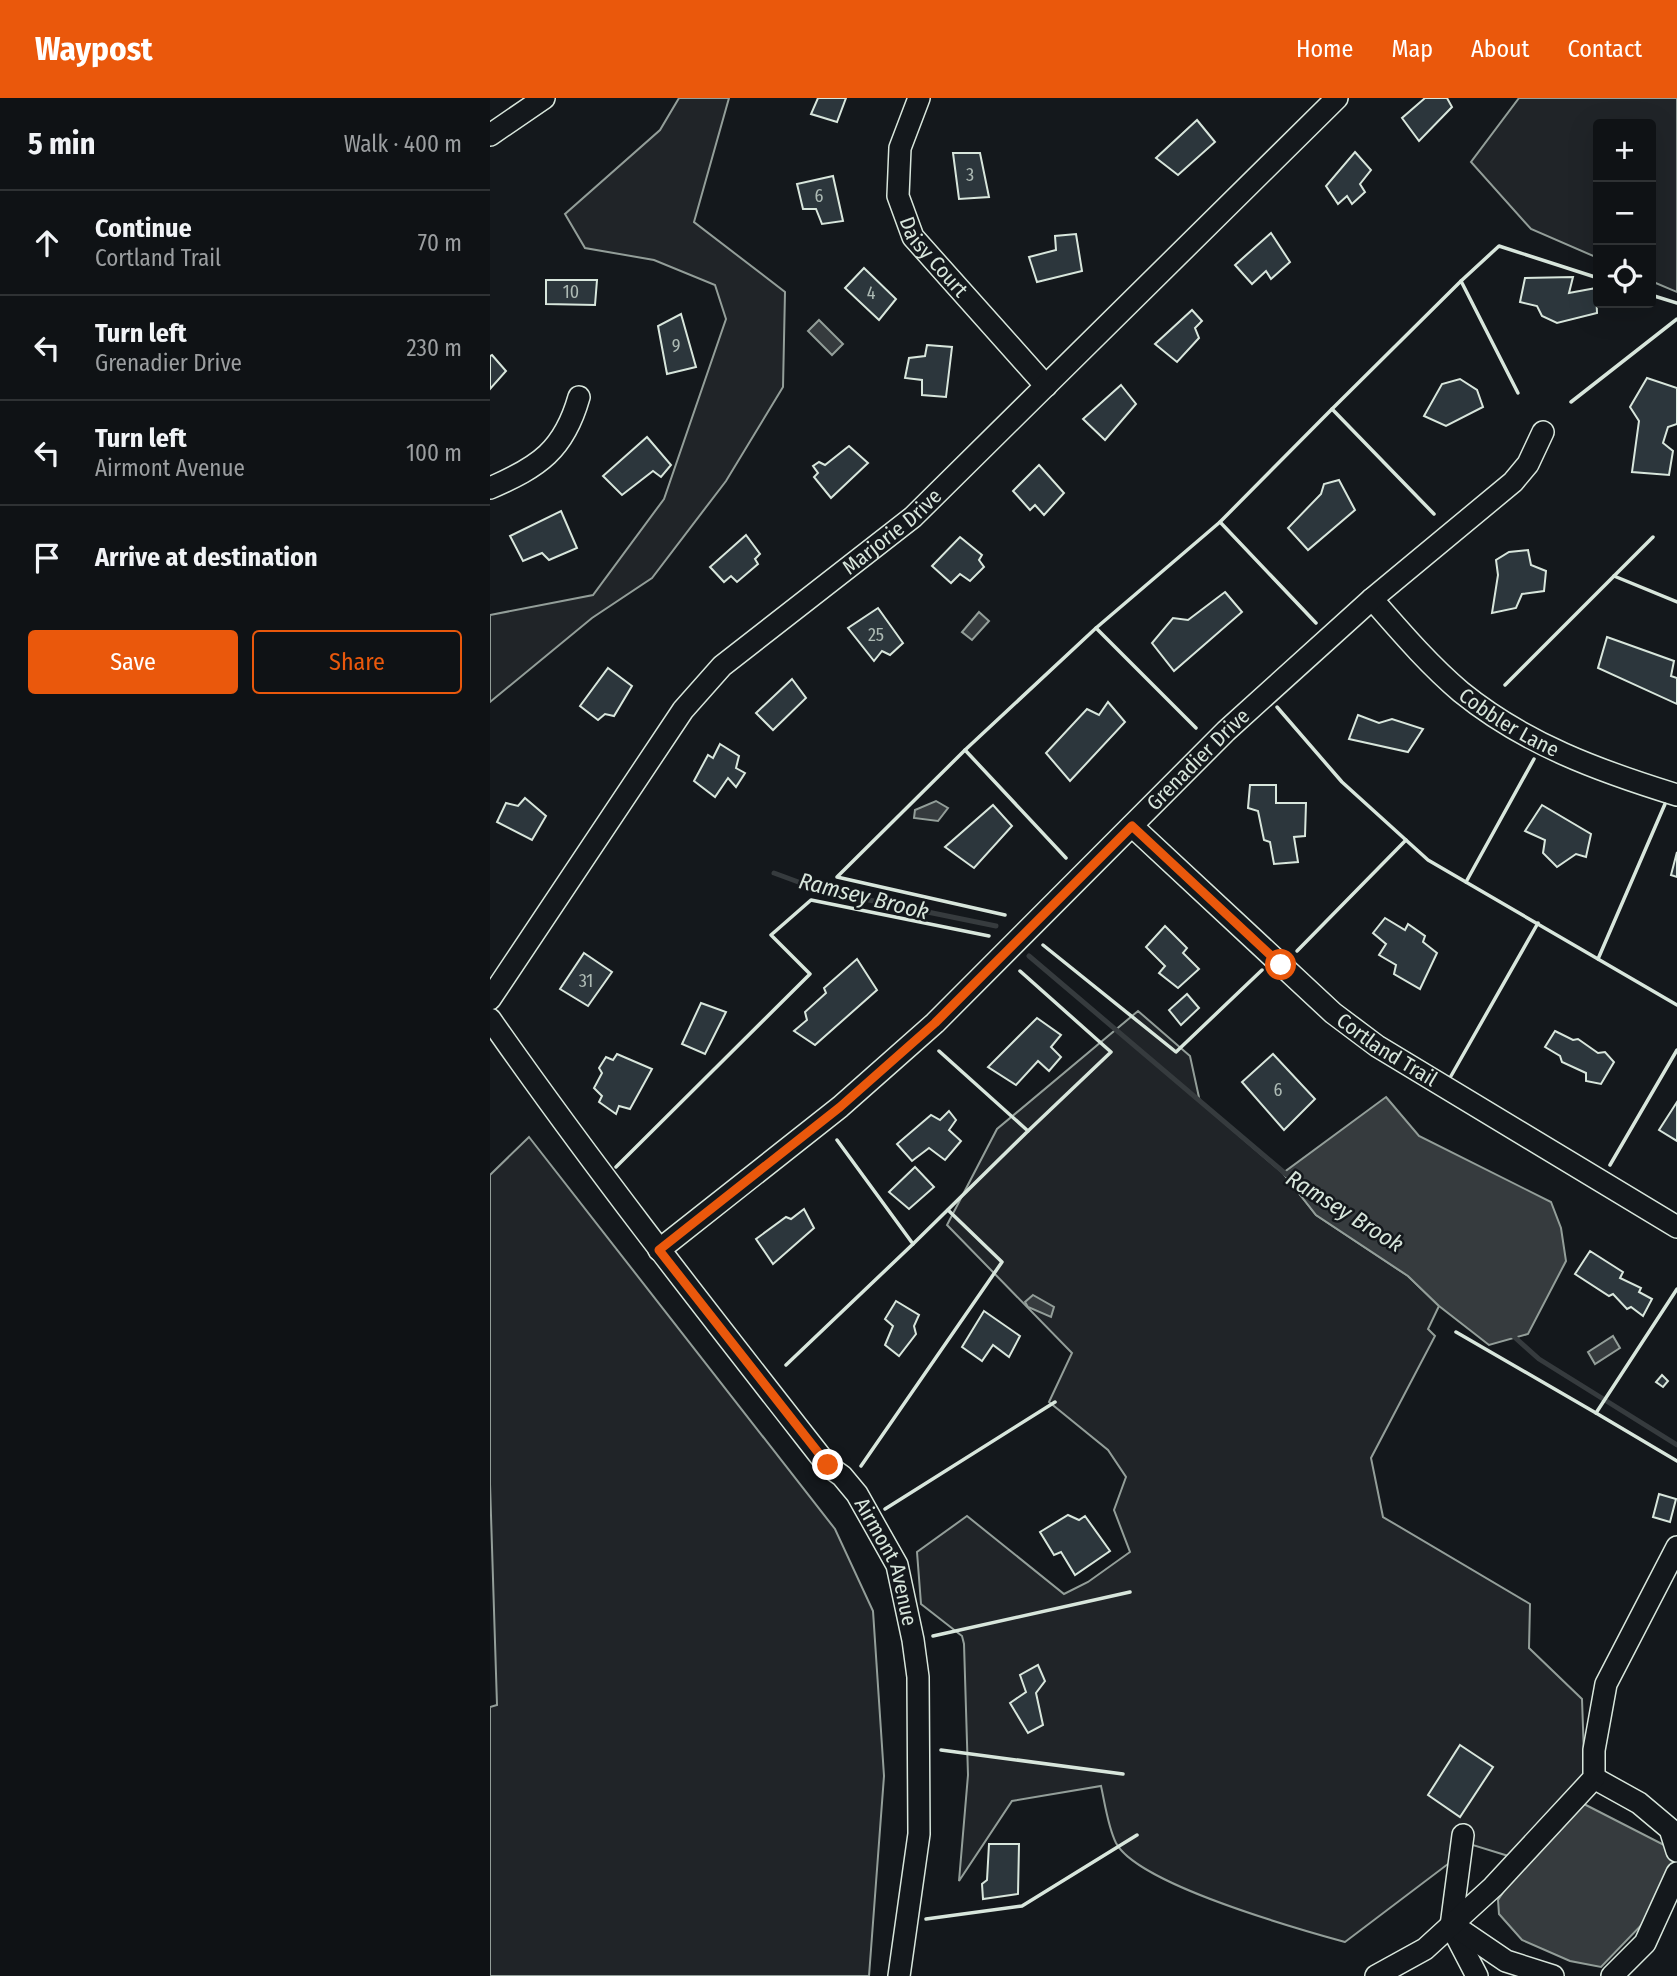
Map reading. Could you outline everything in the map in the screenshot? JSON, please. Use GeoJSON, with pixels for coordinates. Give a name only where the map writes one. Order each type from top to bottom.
{"type":"FeatureCollection","features":[{"type":"Feature","properties":{"kind":"street"},"geometry":{"type":"LineString","coordinates":[[490,135],[544,98]]}},
{"type":"Feature","properties":{"kind":"street","name":"Daisy Court"},"geometry":{"type":"LineString","coordinates":[[919,98],[900,148],[898,196],[913,237],[1046,386]]}},
{"type":"Feature","properties":{"kind":"street","name":"Marjorie Drive"},"geometry":{"type":"LineString","coordinates":[[490,999],[682,710],[722,666],[913,517],[1337,98]]}},
{"type":"Feature","properties":{"kind":"street"},"geometry":{"type":"LineString","coordinates":[[490,488],[526,472],[553,451],[572,421],[579,397]]}},
{"type":"Feature","properties":{"kind":"street","name":"Grenadier Drive"},"geometry":{"type":"LineString","coordinates":[[659,1250],[840,1107],[935,1023],[1226,731],[1372,599],[1513,482],[1528,464],[1543,432]]}},
{"type":"Feature","properties":{"kind":"street","name":"Cobbler Lane"},"geometry":{"type":"LineString","coordinates":[[1372,599],[1424,658],[1460,691],[1499,720],[1577,762],[1677,795]]}},
{"type":"Feature","properties":{"kind":"street","name":"Cortland Trail"},"geometry":{"type":"LineString","coordinates":[[1132,826],[1333,1013],[1377,1046],[1677,1227]]}},
{"type":"Feature","properties":{"kind":"street","name":"Airmont Avenue"},"geometry":{"type":"LineString","coordinates":[[490,1019],[564,1124],[659,1250],[828,1465],[842,1476],[857,1494],[897,1565],[918,1677],[919,1793],[913,1885],[899,1976]]}},
{"type":"Feature","properties":{"kind":"street"},"geometry":{"type":"LineString","coordinates":[[1376,1976],[1425,1949],[1493,1887],[1594,1778],[1594,1750],[1606,1684],[1677,1547]]}},
{"type":"Feature","properties":{"kind":"street"},"geometry":{"type":"LineString","coordinates":[[1653,1596],[1677,1587]]}},
{"type":"Feature","properties":{"kind":"street"},"geometry":{"type":"LineString","coordinates":[[1594,1778],[1639,1803],[1670,1829],[1677,1851]]}},
{"type":"Feature","properties":{"kind":"street"},"geometry":{"type":"LineString","coordinates":[[1463,1835],[1451,1925],[1477,1976]]}},
{"type":"Feature","properties":{"kind":"street"},"geometry":{"type":"LineString","coordinates":[[1612,1976],[1646,1943],[1677,1873]]}},
{"type":"Feature","properties":{"kind":"street"},"geometry":{"type":"LineString","coordinates":[[1451,1925],[1506,1961],[1553,1976]]}},
{"type":"Feature","properties":{"kind":"shaded area"},"geometry":{"type":"Polygon","coordinates":[[[679,98],[729,98],[694,222],[785,292],[783,387],[726,481],[652,578],[592,618],[490,702],[490,615],[593,595],[664,499],[726,319],[715,285],[654,260],[585,248],[565,214],[660,130],[679,98]]]}},
{"type":"Feature","properties":{"kind":"shaded area"},"geometry":{"type":"Polygon","coordinates":[[[1519,98],[1677,98],[1677,292],[1656,283],[1656,119],[1593,119],[1593,256],[1531,229],[1471,162],[1519,98]]]}},
{"type":"Feature","properties":{"kind":"shaded area"},"geometry":{"type":"Polygon","coordinates":[[[1138,1011],[1190,1056],[1200,1102],[1283,1173],[1316,1215],[1408,1276],[1439,1306],[1428,1329],[1435,1336],[1371,1458],[1383,1517],[1530,1604],[1529,1648],[1582,1699],[1585,1785],[1515,1858],[1473,1845],[1345,1942],[1221,1903],[1154,1874],[1130,1858],[1116,1843],[1101,1786],[1012,1801],[959,1881],[968,1775],[964,1644],[962,1636],[921,1604],[917,1552],[967,1516],[1064,1594],[1088,1582],[1130,1552],[1114,1510],[1126,1477],[1108,1450],[1049,1402],[1072,1353],[947,1225],[997,1129],[1138,1011]]]}},
{"type":"Feature","properties":{"kind":"shaded area"},"geometry":{"type":"Polygon","coordinates":[[[529,1137],[835,1529],[873,1611],[884,1776],[869,1976],[490,1976],[490,1707],[497,1705],[490,1484],[490,1175],[529,1137]]]}},
{"type":"Feature","properties":{"kind":"water"},"geometry":{"type":"Polygon","coordinates":[[[819,320],[843,344],[832,355],[808,331],[819,320]]]}},
{"type":"Feature","properties":{"kind":"water"},"geometry":{"type":"Polygon","coordinates":[[[979,612],[989,621],[972,640],[962,632],[979,612]]]}},
{"type":"Feature","properties":{"kind":"water"},"geometry":{"type":"Polygon","coordinates":[[[936,801],[948,808],[938,821],[914,818],[915,810],[936,801]]]}},
{"type":"Feature","properties":{"kind":"water"},"geometry":{"type":"Polygon","coordinates":[[[1386,1097],[1419,1136],[1551,1202],[1561,1228],[1566,1261],[1528,1334],[1489,1345],[1439,1306],[1408,1276],[1316,1215],[1283,1173],[1386,1097]]]}},
{"type":"Feature","properties":{"kind":"water"},"geometry":{"type":"Polygon","coordinates":[[[1033,1295],[1054,1307],[1051,1317],[1028,1307],[1025,1302],[1033,1295]]]}},
{"type":"Feature","properties":{"kind":"water"},"geometry":{"type":"Polygon","coordinates":[[[1613,1336],[1620,1348],[1595,1364],[1588,1352],[1613,1336]]]}},
{"type":"Feature","properties":{"kind":"water"},"geometry":{"type":"Polygon","coordinates":[[[1582,1803],[1668,1847],[1675,1865],[1653,1913],[1601,1967],[1570,1961],[1522,1940],[1499,1914],[1498,1900],[1535,1844],[1582,1803]]]}},
{"type":"Feature","properties":{"kind":"building"},"geometry":{"type":"Polygon","coordinates":[[[818,98],[846,98],[837,122],[811,114],[818,98]]]}},
{"type":"Feature","properties":{"kind":"building"},"geometry":{"type":"Polygon","coordinates":[[[1425,98],[1447,98],[1452,107],[1419,141],[1402,118],[1425,98]]]}},
{"type":"Feature","properties":{"kind":"building"},"geometry":{"type":"Polygon","coordinates":[[[1197,120],[1215,142],[1178,175],[1156,158],[1197,120]]]}},
{"type":"Feature","properties":{"kind":"building"},"geometry":{"type":"Polygon","coordinates":[[[1355,152],[1371,170],[1360,184],[1365,192],[1352,204],[1347,196],[1338,204],[1326,186],[1355,152]]]}},
{"type":"Feature","properties":{"kind":"building"},"geometry":{"type":"Polygon","coordinates":[[[953,153],[980,153],[989,197],[959,199],[953,153]]]}},
{"type":"Feature","properties":{"kind":"building"},"geometry":{"type":"Polygon","coordinates":[[[833,176],[843,221],[822,224],[816,209],[803,209],[797,184],[833,176]]]}},
{"type":"Feature","properties":{"kind":"building"},"geometry":{"type":"Polygon","coordinates":[[[1271,233],[1290,262],[1271,279],[1266,271],[1252,284],[1235,265],[1271,233]]]}},
{"type":"Feature","properties":{"kind":"building"},"geometry":{"type":"Polygon","coordinates":[[[1076,234],[1082,271],[1037,282],[1029,257],[1056,250],[1055,236],[1076,234]]]}},
{"type":"Feature","properties":{"kind":"building"},"geometry":{"type":"Polygon","coordinates":[[[864,268],[896,299],[879,320],[845,288],[864,268]]]}},
{"type":"Feature","properties":{"kind":"building"},"geometry":{"type":"Polygon","coordinates":[[[1573,277],[1569,293],[1593,289],[1593,308],[1597,308],[1597,313],[1557,323],[1542,316],[1537,306],[1520,302],[1525,278],[1573,277]]]}},
{"type":"Feature","properties":{"kind":"building"},"geometry":{"type":"Polygon","coordinates":[[[546,280],[597,280],[595,305],[546,304],[546,280]]]}},
{"type":"Feature","properties":{"kind":"building"},"geometry":{"type":"Polygon","coordinates":[[[1192,310],[1202,321],[1195,328],[1199,338],[1177,362],[1155,344],[1192,310]]]}},
{"type":"Feature","properties":{"kind":"building"},"geometry":{"type":"Polygon","coordinates":[[[681,314],[696,367],[667,374],[658,326],[681,314]]]}},
{"type":"Feature","properties":{"kind":"building"},"geometry":{"type":"Polygon","coordinates":[[[927,345],[952,347],[946,397],[922,395],[922,380],[905,378],[909,358],[925,356],[927,345]]]}},
{"type":"Feature","properties":{"kind":"building"},"geometry":{"type":"Polygon","coordinates":[[[490,356],[506,371],[490,389],[490,356]]]}},
{"type":"Feature","properties":{"kind":"building"},"geometry":{"type":"Polygon","coordinates":[[[1647,378],[1677,388],[1677,424],[1668,427],[1663,443],[1673,451],[1669,475],[1632,472],[1639,421],[1630,407],[1647,378]]]}},
{"type":"Feature","properties":{"kind":"building"},"geometry":{"type":"Polygon","coordinates":[[[1460,379],[1477,390],[1483,407],[1446,426],[1424,416],[1442,384],[1460,379]]]}},
{"type":"Feature","properties":{"kind":"building"},"geometry":{"type":"Polygon","coordinates":[[[1121,385],[1136,404],[1105,440],[1083,419],[1121,385]]]}},
{"type":"Feature","properties":{"kind":"building"},"geometry":{"type":"Polygon","coordinates":[[[647,437],[671,465],[661,477],[653,471],[622,495],[603,476],[647,437]]]}},
{"type":"Feature","properties":{"kind":"building"},"geometry":{"type":"Polygon","coordinates":[[[849,446],[868,463],[831,498],[814,477],[818,473],[813,466],[819,462],[825,465],[849,446]]]}},
{"type":"Feature","properties":{"kind":"building"},"geometry":{"type":"Polygon","coordinates":[[[1039,465],[1064,493],[1044,515],[1035,505],[1030,510],[1013,491],[1039,465]]]}},
{"type":"Feature","properties":{"kind":"building"},"geometry":{"type":"Polygon","coordinates":[[[1339,480],[1355,510],[1308,550],[1288,528],[1321,494],[1324,484],[1339,480]]]}},
{"type":"Feature","properties":{"kind":"building"},"geometry":{"type":"Polygon","coordinates":[[[561,511],[577,548],[549,560],[542,553],[523,561],[510,536],[561,511]]]}},
{"type":"Feature","properties":{"kind":"building"},"geometry":{"type":"Polygon","coordinates":[[[746,535],[760,554],[755,559],[758,564],[737,582],[731,576],[724,582],[710,567],[746,535]]]}},
{"type":"Feature","properties":{"kind":"building"},"geometry":{"type":"Polygon","coordinates":[[[960,537],[982,555],[979,560],[984,567],[970,581],[960,574],[951,583],[932,566],[960,537]]]}},
{"type":"Feature","properties":{"kind":"building"},"geometry":{"type":"Polygon","coordinates":[[[1528,550],[1531,565],[1546,571],[1544,591],[1522,594],[1516,608],[1492,613],[1498,575],[1496,560],[1509,552],[1528,550]]]}},
{"type":"Feature","properties":{"kind":"building"},"geometry":{"type":"Polygon","coordinates":[[[1225,592],[1242,612],[1174,671],[1152,643],[1173,618],[1188,620],[1225,592]]]}},
{"type":"Feature","properties":{"kind":"building"},"geometry":{"type":"Polygon","coordinates":[[[878,608],[903,643],[890,655],[882,651],[874,661],[848,628],[878,608]]]}},
{"type":"Feature","properties":{"kind":"building"},"geometry":{"type":"Polygon","coordinates":[[[1607,637],[1674,661],[1671,676],[1677,678],[1677,704],[1598,668],[1607,637]]]}},
{"type":"Feature","properties":{"kind":"building"},"geometry":{"type":"Polygon","coordinates":[[[608,668],[632,686],[614,716],[605,714],[598,720],[580,706],[608,668]]]}},
{"type":"Feature","properties":{"kind":"building"},"geometry":{"type":"Polygon","coordinates":[[[792,679],[806,698],[773,730],[756,713],[792,679]]]}},
{"type":"Feature","properties":{"kind":"building"},"geometry":{"type":"Polygon","coordinates":[[[1108,702],[1125,722],[1070,781],[1046,753],[1087,709],[1099,715],[1108,702]]]}},
{"type":"Feature","properties":{"kind":"building"},"geometry":{"type":"Polygon","coordinates":[[[1358,715],[1379,723],[1392,719],[1423,729],[1408,752],[1349,739],[1358,715]]]}},
{"type":"Feature","properties":{"kind":"building"},"geometry":{"type":"Polygon","coordinates":[[[720,744],[739,756],[736,768],[745,773],[736,787],[728,778],[715,797],[694,781],[708,755],[713,758],[720,744]]]}},
{"type":"Feature","properties":{"kind":"building"},"geometry":{"type":"Polygon","coordinates":[[[1250,785],[1276,785],[1276,803],[1306,803],[1305,836],[1294,837],[1298,862],[1274,864],[1270,842],[1264,840],[1258,811],[1248,808],[1250,785]]]}},
{"type":"Feature","properties":{"kind":"building"},"geometry":{"type":"Polygon","coordinates":[[[525,798],[546,816],[532,840],[497,822],[506,803],[518,806],[525,798]]]}},
{"type":"Feature","properties":{"kind":"building"},"geometry":{"type":"Polygon","coordinates":[[[993,805],[1012,826],[974,868],[945,847],[993,805]]]}},
{"type":"Feature","properties":{"kind":"building"},"geometry":{"type":"Polygon","coordinates":[[[1542,805],[1591,834],[1586,857],[1576,854],[1557,867],[1543,853],[1545,840],[1525,831],[1542,805]]]}},
{"type":"Feature","properties":{"kind":"building"},"geometry":{"type":"Polygon","coordinates":[[[1677,852],[1677,877],[1671,875],[1677,852]]]}},
{"type":"Feature","properties":{"kind":"building"},"geometry":{"type":"Polygon","coordinates":[[[1385,918],[1405,930],[1408,924],[1425,936],[1423,942],[1437,953],[1420,989],[1394,974],[1396,965],[1379,955],[1386,944],[1373,933],[1385,918]]]}},
{"type":"Feature","properties":{"kind":"building"},"geometry":{"type":"Polygon","coordinates":[[[1165,926],[1187,948],[1183,953],[1199,969],[1178,988],[1159,973],[1165,966],[1146,947],[1165,926]]]}},
{"type":"Feature","properties":{"kind":"building"},"geometry":{"type":"Polygon","coordinates":[[[584,953],[612,972],[588,1006],[560,989],[584,953]]]}},
{"type":"Feature","properties":{"kind":"building"},"geometry":{"type":"Polygon","coordinates":[[[857,959],[877,990],[815,1045],[794,1031],[807,1020],[805,1012],[826,993],[824,988],[857,959]]]}},
{"type":"Feature","properties":{"kind":"building"},"geometry":{"type":"Polygon","coordinates":[[[1187,994],[1199,1008],[1181,1025],[1169,1010],[1187,994]]]}},
{"type":"Feature","properties":{"kind":"building"},"geometry":{"type":"Polygon","coordinates":[[[701,1003],[726,1012],[705,1054],[682,1044],[701,1003]]]}},
{"type":"Feature","properties":{"kind":"building"},"geometry":{"type":"Polygon","coordinates":[[[1037,1018],[1061,1035],[1051,1047],[1061,1057],[1049,1071],[1038,1061],[1016,1085],[988,1067],[1037,1018]]]}},
{"type":"Feature","properties":{"kind":"building"},"geometry":{"type":"Polygon","coordinates":[[[1555,1031],[1573,1040],[1578,1039],[1598,1053],[1605,1052],[1614,1062],[1601,1084],[1586,1081],[1586,1073],[1562,1062],[1560,1056],[1545,1047],[1555,1031]]]}},
{"type":"Feature","properties":{"kind":"building"},"geometry":{"type":"Polygon","coordinates":[[[617,1054],[652,1069],[630,1109],[619,1106],[616,1114],[599,1102],[602,1096],[594,1088],[602,1073],[599,1068],[606,1057],[613,1060],[617,1054]]]}},
{"type":"Feature","properties":{"kind":"building"},"geometry":{"type":"Polygon","coordinates":[[[1273,1054],[1315,1099],[1284,1130],[1242,1082],[1273,1054]]]}},
{"type":"Feature","properties":{"kind":"building"},"geometry":{"type":"Polygon","coordinates":[[[1677,1102],[1677,1141],[1659,1130],[1677,1102]]]}},
{"type":"Feature","properties":{"kind":"building"},"geometry":{"type":"Polygon","coordinates":[[[949,1111],[956,1120],[949,1130],[961,1141],[945,1160],[929,1148],[912,1161],[897,1144],[931,1115],[940,1120],[949,1111]]]}},
{"type":"Feature","properties":{"kind":"building"},"geometry":{"type":"Polygon","coordinates":[[[915,1167],[934,1187],[909,1209],[889,1192],[915,1167]]]}},
{"type":"Feature","properties":{"kind":"building"},"geometry":{"type":"Polygon","coordinates":[[[804,1209],[814,1228],[773,1264],[756,1239],[786,1217],[791,1219],[804,1209]]]}},
{"type":"Feature","properties":{"kind":"building"},"geometry":{"type":"Polygon","coordinates":[[[1590,1251],[1623,1272],[1620,1278],[1641,1288],[1639,1292],[1652,1299],[1643,1316],[1631,1307],[1627,1309],[1613,1294],[1609,1296],[1575,1274],[1590,1251]]]}},
{"type":"Feature","properties":{"kind":"building"},"geometry":{"type":"Polygon","coordinates":[[[896,1301],[919,1315],[914,1326],[916,1334],[899,1356],[885,1345],[893,1326],[885,1319],[896,1301]]]}},
{"type":"Feature","properties":{"kind":"building"},"geometry":{"type":"Polygon","coordinates":[[[984,1311],[1020,1336],[1009,1357],[993,1345],[982,1361],[962,1347],[984,1311]]]}},
{"type":"Feature","properties":{"kind":"building"},"geometry":{"type":"Polygon","coordinates":[[[1662,1375],[1668,1381],[1663,1387],[1656,1382],[1662,1375]]]}},
{"type":"Feature","properties":{"kind":"building"},"geometry":{"type":"Polygon","coordinates":[[[1659,1494],[1676,1499],[1670,1522],[1653,1517],[1659,1494]]]}},
{"type":"Feature","properties":{"kind":"building"},"geometry":{"type":"Polygon","coordinates":[[[1068,1515],[1079,1520],[1085,1516],[1110,1551],[1075,1575],[1061,1552],[1054,1555],[1040,1532],[1068,1515]]]}},
{"type":"Feature","properties":{"kind":"building"},"geometry":{"type":"Polygon","coordinates":[[[1038,1665],[1045,1681],[1036,1693],[1043,1725],[1028,1733],[1010,1703],[1026,1692],[1020,1675],[1038,1665]]]}},
{"type":"Feature","properties":{"kind":"building"},"geometry":{"type":"Polygon","coordinates":[[[1460,1745],[1493,1767],[1460,1817],[1428,1795],[1460,1745]]]}},
{"type":"Feature","properties":{"kind":"building"},"geometry":{"type":"Polygon","coordinates":[[[989,1844],[1019,1844],[1018,1894],[983,1899],[982,1884],[987,1880],[989,1844]]]}},
{"type":"Feature","properties":{"kind":"waterway","name":"Ramsey Brook"},"geometry":{"type":"LineString","coordinates":[[774,873],[820,890],[996,926]]}},
{"type":"Feature","properties":{"kind":"waterway","name":"Ramsey Brook"},"geometry":{"type":"LineString","coordinates":[[1029,956],[1287,1175]]}},
{"type":"Feature","properties":{"kind":"waterway","name":"Ramsey Brook"},"geometry":{"type":"LineString","coordinates":[[1511,1334],[1539,1359],[1677,1445]]}},
{"type":"Feature","properties":{"kind":"wall"},"geometry":{"type":"LineString","coordinates":[[1461,281],[1499,246],[1593,276]]}},
{"type":"Feature","properties":{"kind":"wall"},"geometry":{"type":"LineString","coordinates":[[1332,409],[1461,281],[1518,393]]}},
{"type":"Feature","properties":{"kind":"wall"},"geometry":{"type":"LineString","coordinates":[[1656,297],[1677,303]]}},
{"type":"Feature","properties":{"kind":"wall"},"geometry":{"type":"LineString","coordinates":[[1571,402],[1677,319]]}},
{"type":"Feature","properties":{"kind":"wall"},"geometry":{"type":"LineString","coordinates":[[1220,522],[1332,409],[1434,514]]}},
{"type":"Feature","properties":{"kind":"wall"},"geometry":{"type":"LineString","coordinates":[[1096,628],[1220,522],[1316,623]]}},
{"type":"Feature","properties":{"kind":"wall"},"geometry":{"type":"LineString","coordinates":[[1505,685],[1653,537]]}},
{"type":"Feature","properties":{"kind":"wall"},"geometry":{"type":"LineString","coordinates":[[1614,576],[1677,602]]}},
{"type":"Feature","properties":{"kind":"wall"},"geometry":{"type":"LineString","coordinates":[[965,750],[1096,628],[1196,728]]}},
{"type":"Feature","properties":{"kind":"wall"},"geometry":{"type":"LineString","coordinates":[[1277,707],[1342,782],[1428,860],[1677,1005]]}},
{"type":"Feature","properties":{"kind":"wall"},"geometry":{"type":"LineString","coordinates":[[1005,915],[837,877],[965,750],[1066,858]]}},
{"type":"Feature","properties":{"kind":"wall"},"geometry":{"type":"LineString","coordinates":[[1466,882],[1534,759]]}},
{"type":"Feature","properties":{"kind":"wall"},"geometry":{"type":"LineString","coordinates":[[1598,959],[1665,804]]}},
{"type":"Feature","properties":{"kind":"wall"},"geometry":{"type":"LineString","coordinates":[[1297,951],[1406,840]]}},
{"type":"Feature","properties":{"kind":"wall"},"geometry":{"type":"LineString","coordinates":[[616,1167],[810,974],[771,935],[811,900],[989,936]]}},
{"type":"Feature","properties":{"kind":"wall"},"geometry":{"type":"LineString","coordinates":[[1451,1076],[1538,923]]}},
{"type":"Feature","properties":{"kind":"wall"},"geometry":{"type":"LineString","coordinates":[[1043,945],[1176,1052],[1262,970]]}},
{"type":"Feature","properties":{"kind":"wall"},"geometry":{"type":"LineString","coordinates":[[1020,971],[1111,1052],[1028,1131]]}},
{"type":"Feature","properties":{"kind":"wall"},"geometry":{"type":"LineString","coordinates":[[1610,1165],[1677,1050]]}},
{"type":"Feature","properties":{"kind":"wall"},"geometry":{"type":"LineString","coordinates":[[913,1244],[1028,1131],[939,1051]]}},
{"type":"Feature","properties":{"kind":"wall"},"geometry":{"type":"LineString","coordinates":[[786,1365],[913,1244],[837,1140]]}},
{"type":"Feature","properties":{"kind":"wall"},"geometry":{"type":"LineString","coordinates":[[861,1466],[1002,1262],[948,1210]]}},
{"type":"Feature","properties":{"kind":"wall"},"geometry":{"type":"LineString","coordinates":[[1456,1332],[1596,1413],[1677,1289]]}},
{"type":"Feature","properties":{"kind":"wall"},"geometry":{"type":"LineString","coordinates":[[885,1509],[1055,1402]]}},
{"type":"Feature","properties":{"kind":"wall"},"geometry":{"type":"LineString","coordinates":[[1596,1413],[1677,1461]]}},
{"type":"Feature","properties":{"kind":"wall"},"geometry":{"type":"LineString","coordinates":[[933,1636],[1130,1592]]}},
{"type":"Feature","properties":{"kind":"wall"},"geometry":{"type":"LineString","coordinates":[[941,1750],[1123,1774]]}},
{"type":"Feature","properties":{"kind":"wall"},"geometry":{"type":"LineString","coordinates":[[926,1919],[1022,1906],[1137,1835]]}},
{"type":"Feature","properties":{"kind":"route"},"geometry":{"type":"LineString","coordinates":[[828,1465],[659,1250],[840,1107],[935,1023],[1132,826],[1281,965]]}}]}
